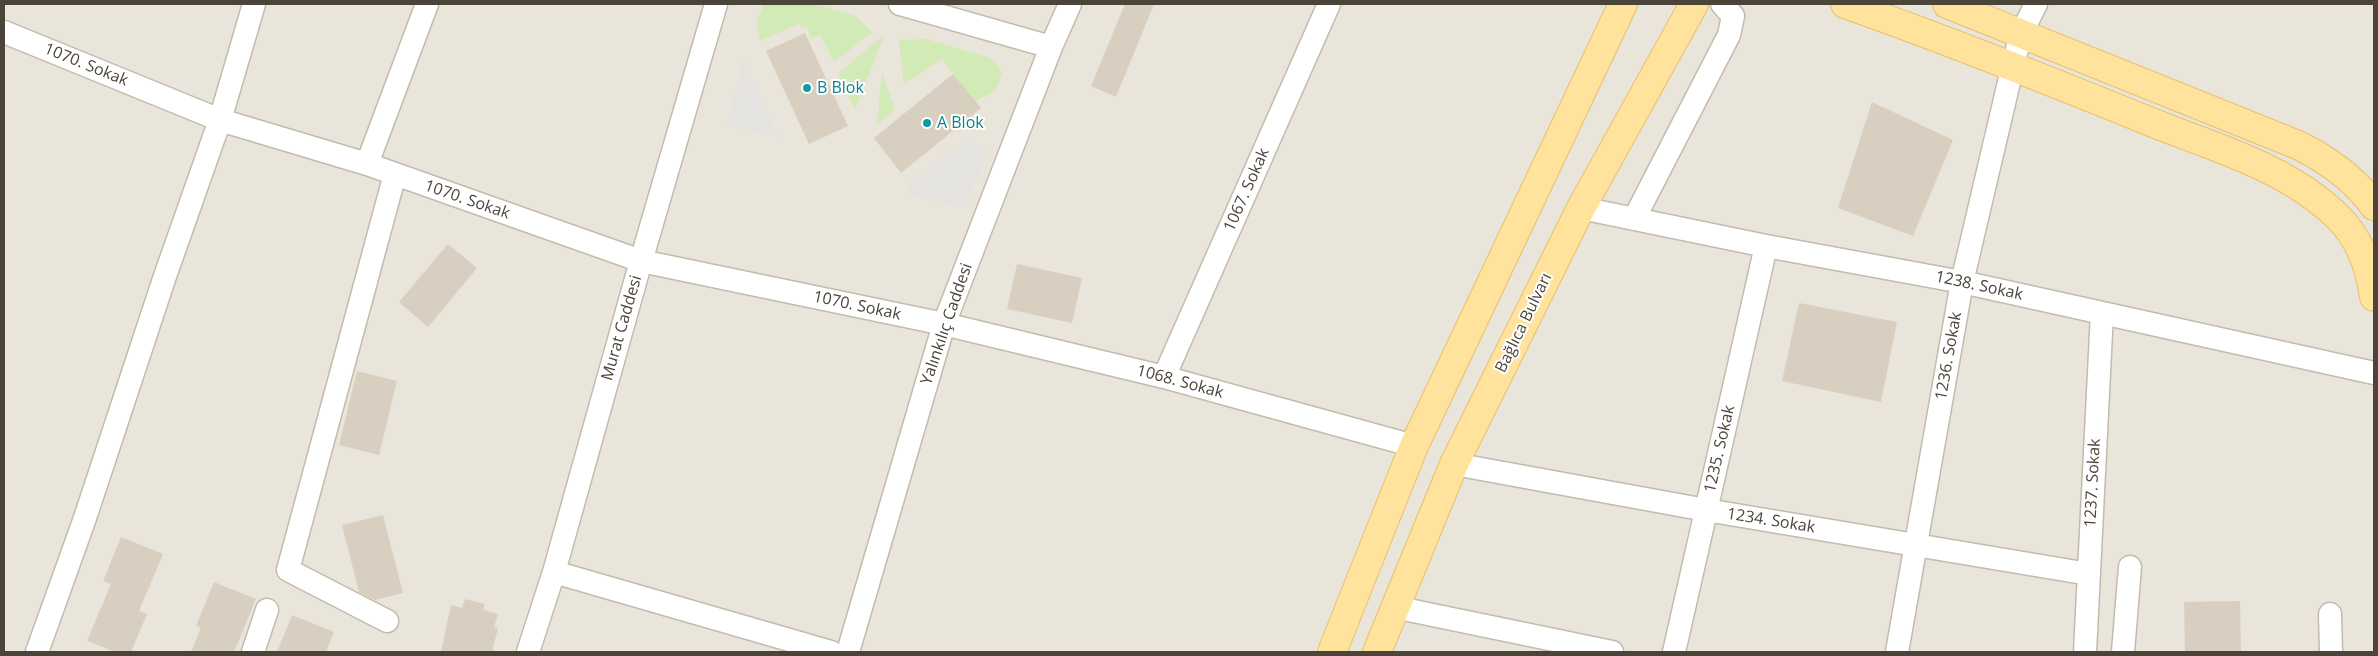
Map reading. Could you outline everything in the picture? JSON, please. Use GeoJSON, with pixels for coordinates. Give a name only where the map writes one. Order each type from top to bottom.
{"type":"FeatureCollection","features":[{"type":"Feature","properties":{"kind":"main road"},"geometry":{"type":"LineString","coordinates":[[1332,652],[1414,446],[1623,4]]}},
{"type":"Feature","properties":{"kind":"main road","name":"Bağlıca Bulvarı"},"geometry":{"type":"LineString","coordinates":[[1377,652],[1454,464],[1581,208],[1694,4]]}},
{"type":"Feature","properties":{"kind":"main road"},"geometry":{"type":"LineString","coordinates":[[1844,4],[2013,65],[2242,157],[2289,179],[2327,207],[2352,234],[2370,271],[2374,297]]}},
{"type":"Feature","properties":{"kind":"main road"},"geometry":{"type":"LineString","coordinates":[[1947,4],[2298,145],[2323,158],[2346,175],[2374,206]]}},
{"type":"Feature","properties":{"kind":"street"},"geometry":{"type":"LineString","coordinates":[[38,652],[86,518],[164,279],[220,120],[254,4]]}},
{"type":"Feature","properties":{"kind":"street"},"geometry":{"type":"LineString","coordinates":[[367,164],[427,4]]}},
{"type":"Feature","properties":{"kind":"street","name":"Murat Caddesi"},"geometry":{"type":"LineString","coordinates":[[528,652],[554,572],[641,261],[716,4]]}},
{"type":"Feature","properties":{"kind":"street"},"geometry":{"type":"LineString","coordinates":[[900,4],[1051,47]]}},
{"type":"Feature","properties":{"kind":"street","name":"Yalınkılıç Caddesi"},"geometry":{"type":"LineString","coordinates":[[848,652],[944,324],[1051,47],[1070,4]]}},
{"type":"Feature","properties":{"kind":"street","name":"1067. Sokak"},"geometry":{"type":"LineString","coordinates":[[1164,377],[1329,4]]}},
{"type":"Feature","properties":{"kind":"street"},"geometry":{"type":"LineString","coordinates":[[1634,219],[1730,35],[1733,16],[1722,4]]}},
{"type":"Feature","properties":{"kind":"street","name":"1236. Sokak"},"geometry":{"type":"LineString","coordinates":[[1897,652],[1962,282],[2013,65],[2022,34],[2036,4]]}},
{"type":"Feature","properties":{"kind":"street","name":"1070. Sokak"},"geometry":{"type":"LineString","coordinates":[[4,32],[220,120],[367,164],[641,261],[944,324]]}},
{"type":"Feature","properties":{"kind":"street"},"geometry":{"type":"LineString","coordinates":[[387,621],[288,570],[396,174]]}},
{"type":"Feature","properties":{"kind":"street","name":"1238. Sokak"},"geometry":{"type":"LineString","coordinates":[[1581,208],[1766,246],[1962,282],[2374,373]]}},
{"type":"Feature","properties":{"kind":"street","name":"1235. Sokak"},"geometry":{"type":"LineString","coordinates":[[1674,652],[1766,246]]}},
{"type":"Feature","properties":{"kind":"street","name":"1237. Sokak"},"geometry":{"type":"LineString","coordinates":[[2085,652],[2102,313]]}},
{"type":"Feature","properties":{"kind":"street","name":"1068. Sokak"},"geometry":{"type":"LineString","coordinates":[[944,324],[1164,377],[1414,446]]}},
{"type":"Feature","properties":{"kind":"street","name":"1234. Sokak"},"geometry":{"type":"LineString","coordinates":[[1454,464],[1706,510],[2089,574]]}},
{"type":"Feature","properties":{"kind":"street"},"geometry":{"type":"LineString","coordinates":[[2123,652],[2130,567]]}},
{"type":"Feature","properties":{"kind":"street"},"geometry":{"type":"LineString","coordinates":[[554,572],[831,652]]}},
{"type":"Feature","properties":{"kind":"street"},"geometry":{"type":"LineString","coordinates":[[1394,607],[1612,652]]}},
{"type":"Feature","properties":{"kind":"street"},"geometry":{"type":"LineString","coordinates":[[254,652],[266,610]]}},
{"type":"Feature","properties":{"kind":"street"},"geometry":{"type":"LineString","coordinates":[[2330,614],[2331,652]]}},
{"type":"Feature","properties":{"kind":"shaded area"},"geometry":{"type":"Polygon","coordinates":[[[4,4],[2374,4],[2374,652],[4,652],[4,4]]]}},
{"type":"Feature","properties":{"kind":"shaded area"},"geometry":{"type":"Polygon","coordinates":[[[743,61],[779,137],[727,125],[743,61]]]}},
{"type":"Feature","properties":{"kind":"shaded area"},"geometry":{"type":"Polygon","coordinates":[[[965,140],[989,148],[965,208],[912,195],[905,187],[965,140]]]}},
{"type":"Feature","properties":{"kind":"green space"},"geometry":{"type":"Polygon","coordinates":[[[763,4],[815,4],[856,16],[872,32],[834,62],[821,35],[811,38],[807,27],[802,28],[799,24],[760,41],[757,23],[763,4]]]}},
{"type":"Feature","properties":{"kind":"green space"},"geometry":{"type":"Polygon","coordinates":[[[881,37],[883,38],[855,110],[838,74],[881,37]]]}},
{"type":"Feature","properties":{"kind":"green space"},"geometry":{"type":"Polygon","coordinates":[[[926,39],[988,57],[995,61],[1002,73],[996,90],[975,102],[942,59],[904,84],[899,40],[926,39]]]}},
{"type":"Feature","properties":{"kind":"green space"},"geometry":{"type":"Polygon","coordinates":[[[882,72],[895,109],[877,124],[882,72]]]}},
{"type":"Feature","properties":{"kind":"building"},"geometry":{"type":"Polygon","coordinates":[[[1125,4],[1154,4],[1116,97],[1091,86],[1125,4]]]}},
{"type":"Feature","properties":{"kind":"building","name":"B Blok"},"geometry":{"type":"Polygon","coordinates":[[[805,33],[848,126],[809,144],[766,51],[805,33]]]}},
{"type":"Feature","properties":{"kind":"building","name":"A Blok"},"geometry":{"type":"Polygon","coordinates":[[[953,74],[981,108],[901,173],[874,138],[953,74]]]}},
{"type":"Feature","properties":{"kind":"building"},"geometry":{"type":"Polygon","coordinates":[[[1872,102],[1953,140],[1913,236],[1838,208],[1872,102]]]}},
{"type":"Feature","properties":{"kind":"building"},"geometry":{"type":"Polygon","coordinates":[[[448,244],[477,268],[428,327],[399,302],[448,244]]]}},
{"type":"Feature","properties":{"kind":"building"},"geometry":{"type":"Polygon","coordinates":[[[1017,264],[1082,278],[1072,323],[1007,309],[1017,264]]]}},
{"type":"Feature","properties":{"kind":"building"},"geometry":{"type":"Polygon","coordinates":[[[1799,303],[1897,322],[1881,402],[1782,381],[1799,303]]]}},
{"type":"Feature","properties":{"kind":"building"},"geometry":{"type":"Polygon","coordinates":[[[357,371],[397,381],[379,455],[339,445],[357,371]]]}},
{"type":"Feature","properties":{"kind":"building"},"geometry":{"type":"Polygon","coordinates":[[[383,515],[403,593],[375,600],[359,592],[342,525],[383,515]]]}},
{"type":"Feature","properties":{"kind":"building"},"geometry":{"type":"Polygon","coordinates":[[[121,537],[163,554],[139,611],[147,614],[131,652],[116,652],[87,641],[111,584],[103,581],[121,537]]]}},
{"type":"Feature","properties":{"kind":"building"},"geometry":{"type":"Polygon","coordinates":[[[214,582],[256,599],[234,652],[191,652],[201,628],[196,626],[214,582]]]}},
{"type":"Feature","properties":{"kind":"building"},"geometry":{"type":"Polygon","coordinates":[[[465,599],[485,604],[483,610],[498,614],[494,627],[498,628],[492,652],[441,652],[451,605],[462,608],[465,599]]]}},
{"type":"Feature","properties":{"kind":"building"},"geometry":{"type":"Polygon","coordinates":[[[2240,601],[2241,652],[2185,652],[2184,602],[2240,601]]]}},
{"type":"Feature","properties":{"kind":"building"},"geometry":{"type":"Polygon","coordinates":[[[292,615],[334,632],[326,652],[277,652],[292,615]]]}},
{"type":"Feature","properties":{"kind":"place","name":"B Blok"},"geometry":{"type":"Point","coordinates":[807,88]}},
{"type":"Feature","properties":{"kind":"place","name":"A Blok"},"geometry":{"type":"Point","coordinates":[927,123]}}]}
